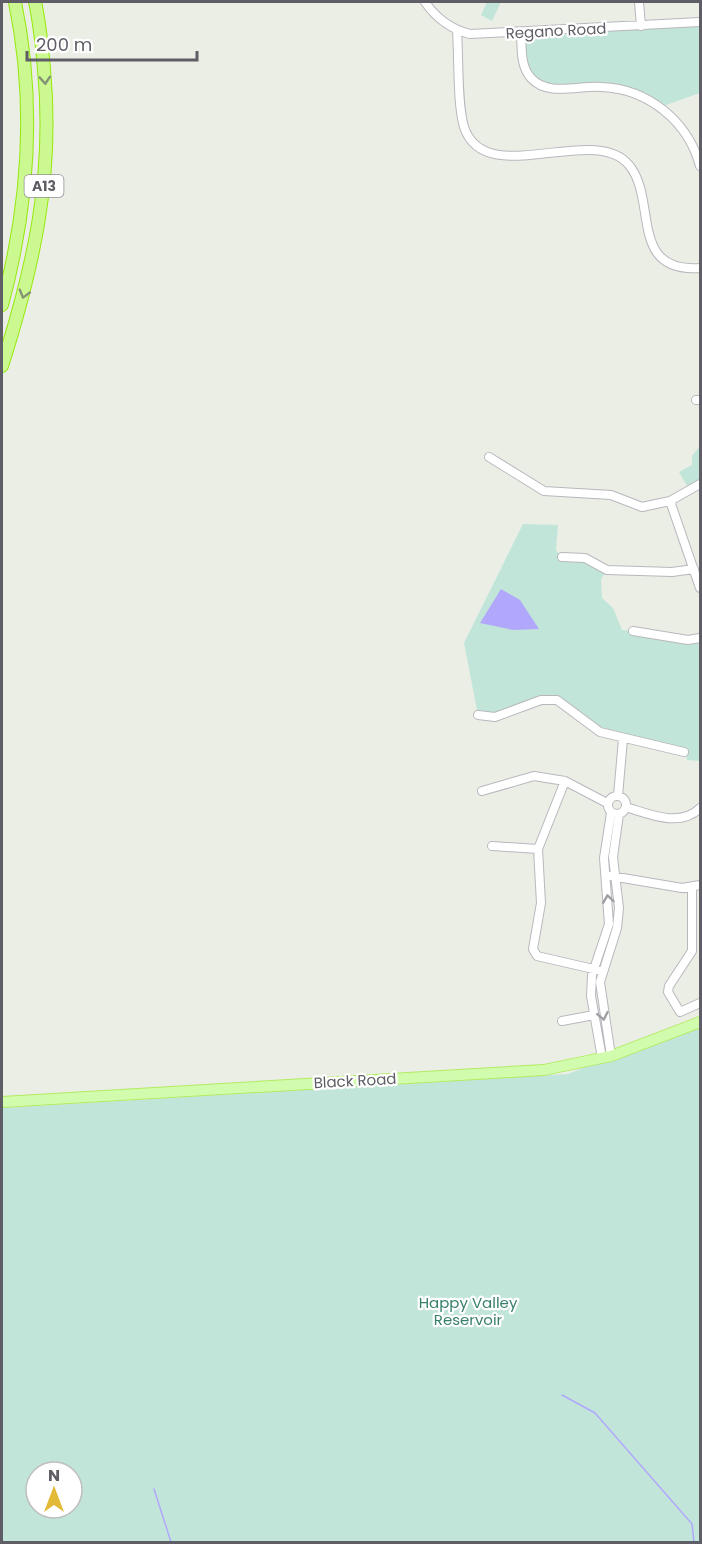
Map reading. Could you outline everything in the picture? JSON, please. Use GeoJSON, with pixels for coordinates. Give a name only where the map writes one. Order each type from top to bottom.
{"type":"FeatureCollection","features":[{"type":"Feature","properties":{"kind":"highway","name":"A13"},"geometry":{"type":"LineString","coordinates":[[2,305],[12,269],[25,193],[28,129],[25,68],[15,2]]}},
{"type":"Feature","properties":{"kind":"highway","name":"A13"},"geometry":{"type":"LineString","coordinates":[[2,366],[30,273],[43,197],[46,130],[43,64],[35,2]]}},
{"type":"Feature","properties":{"kind":"highway"},"geometry":{"type":"LineString","coordinates":[[12,269],[30,273]]}},
{"type":"Feature","properties":{"kind":"main road","name":"Black Road"},"geometry":{"type":"LineString","coordinates":[[3,1102],[544,1070],[607,1057],[700,1022]]}},
{"type":"Feature","properties":{"kind":"street"},"geometry":{"type":"LineString","coordinates":[[424,2],[439,19],[457,31],[462,113],[464,127],[471,139],[481,148],[499,155],[597,151],[620,156],[635,173],[647,234],[653,247],[674,265],[700,268]]}},
{"type":"Feature","properties":{"kind":"street"},"geometry":{"type":"LineString","coordinates":[[639,2],[640,26]]}},
{"type":"Feature","properties":{"kind":"street","name":"Regano Road"},"geometry":{"type":"LineString","coordinates":[[457,31],[470,34],[521,33],[700,22]]}},
{"type":"Feature","properties":{"kind":"street"},"geometry":{"type":"LineString","coordinates":[[521,33],[523,63],[531,79],[550,89],[602,87],[640,96],[668,112],[678,123],[700,166]]}},
{"type":"Feature","properties":{"kind":"street"},"geometry":{"type":"LineString","coordinates":[[489,457],[544,491],[610,495],[642,507],[670,501],[700,484]]}},
{"type":"Feature","properties":{"kind":"street"},"geometry":{"type":"LineString","coordinates":[[670,501],[700,588]]}},
{"type":"Feature","properties":{"kind":"street"},"geometry":{"type":"LineString","coordinates":[[562,557],[585,558],[607,570],[672,572],[694,568]]}},
{"type":"Feature","properties":{"kind":"street"},"geometry":{"type":"LineString","coordinates":[[633,631],[688,640],[700,639]]}},
{"type":"Feature","properties":{"kind":"street"},"geometry":{"type":"LineString","coordinates":[[478,715],[495,717],[542,700],[557,700],[600,732],[684,752]]}},
{"type":"Feature","properties":{"kind":"street"},"geometry":{"type":"LineString","coordinates":[[618,796],[623,739]]}},
{"type":"Feature","properties":{"kind":"street"},"geometry":{"type":"LineString","coordinates":[[482,791],[534,776],[565,781],[607,803],[615,814],[613,856],[609,876],[619,908],[617,928],[598,969],[591,996],[594,1015],[607,1057]]}},
{"type":"Feature","properties":{"kind":"street"},"geometry":{"type":"LineString","coordinates":[[565,781],[538,849],[541,903],[533,943],[534,954],[598,969]]}},
{"type":"Feature","properties":{"kind":"street"},"geometry":{"type":"LineString","coordinates":[[607,803],[611,797],[618,796],[625,800],[626,807]]}},
{"type":"Feature","properties":{"kind":"street"},"geometry":{"type":"LineString","coordinates":[[615,814],[626,807],[662,818],[681,818],[700,808]]}},
{"type":"Feature","properties":{"kind":"street"},"geometry":{"type":"LineString","coordinates":[[492,846],[538,849]]}},
{"type":"Feature","properties":{"kind":"street"},"geometry":{"type":"LineString","coordinates":[[609,876],[692,889],[700,885]]}},
{"type":"Feature","properties":{"kind":"street"},"geometry":{"type":"LineString","coordinates":[[692,889],[696,946],[669,986],[668,993],[675,1009],[680,1012],[700,1003]]}},
{"type":"Feature","properties":{"kind":"street"},"geometry":{"type":"LineString","coordinates":[[598,969],[607,1057]]}},
{"type":"Feature","properties":{"kind":"street"},"geometry":{"type":"LineString","coordinates":[[562,1021],[594,1015]]}},
{"type":"Feature","properties":{"kind":"green space"},"geometry":{"type":"Polygon","coordinates":[[[487,2],[501,2],[492,21],[481,15],[487,2]]]}},
{"type":"Feature","properties":{"kind":"green space"},"geometry":{"type":"Polygon","coordinates":[[[700,25],[700,93],[663,106],[638,92],[542,83],[531,70],[526,55],[525,43],[532,35],[700,25]]]}},
{"type":"Feature","properties":{"kind":"green space"},"geometry":{"type":"Polygon","coordinates":[[[700,446],[700,483],[689,489],[679,472],[692,465],[692,456],[700,446]]]}},
{"type":"Feature","properties":{"kind":"green space"},"geometry":{"type":"Polygon","coordinates":[[[523,524],[558,525],[556,550],[562,557],[577,557],[607,570],[601,579],[602,598],[613,608],[622,630],[700,640],[700,761],[687,760],[686,755],[600,732],[557,700],[541,700],[495,717],[478,715],[464,643],[523,524]]]}},
{"type":"Feature","properties":{"kind":"green space","name":"Happy Valley Reservoir"},"geometry":{"type":"Polygon","coordinates":[[[700,1020],[700,1542],[2,1542],[2,1108],[568,1074],[700,1020]]]}},
{"type":"Feature","properties":{"kind":"shaded area"},"geometry":{"type":"Polygon","coordinates":[[[501,589],[520,600],[539,629],[513,630],[480,623],[501,589]]]}},
{"type":"Feature","properties":{"kind":"waterway"},"geometry":{"type":"LineString","coordinates":[[562,1395],[595,1413],[692,1524],[694,1542]]}},
{"type":"Feature","properties":{"kind":"waterway"},"geometry":{"type":"LineString","coordinates":[[154,1489],[171,1542]]}}]}
